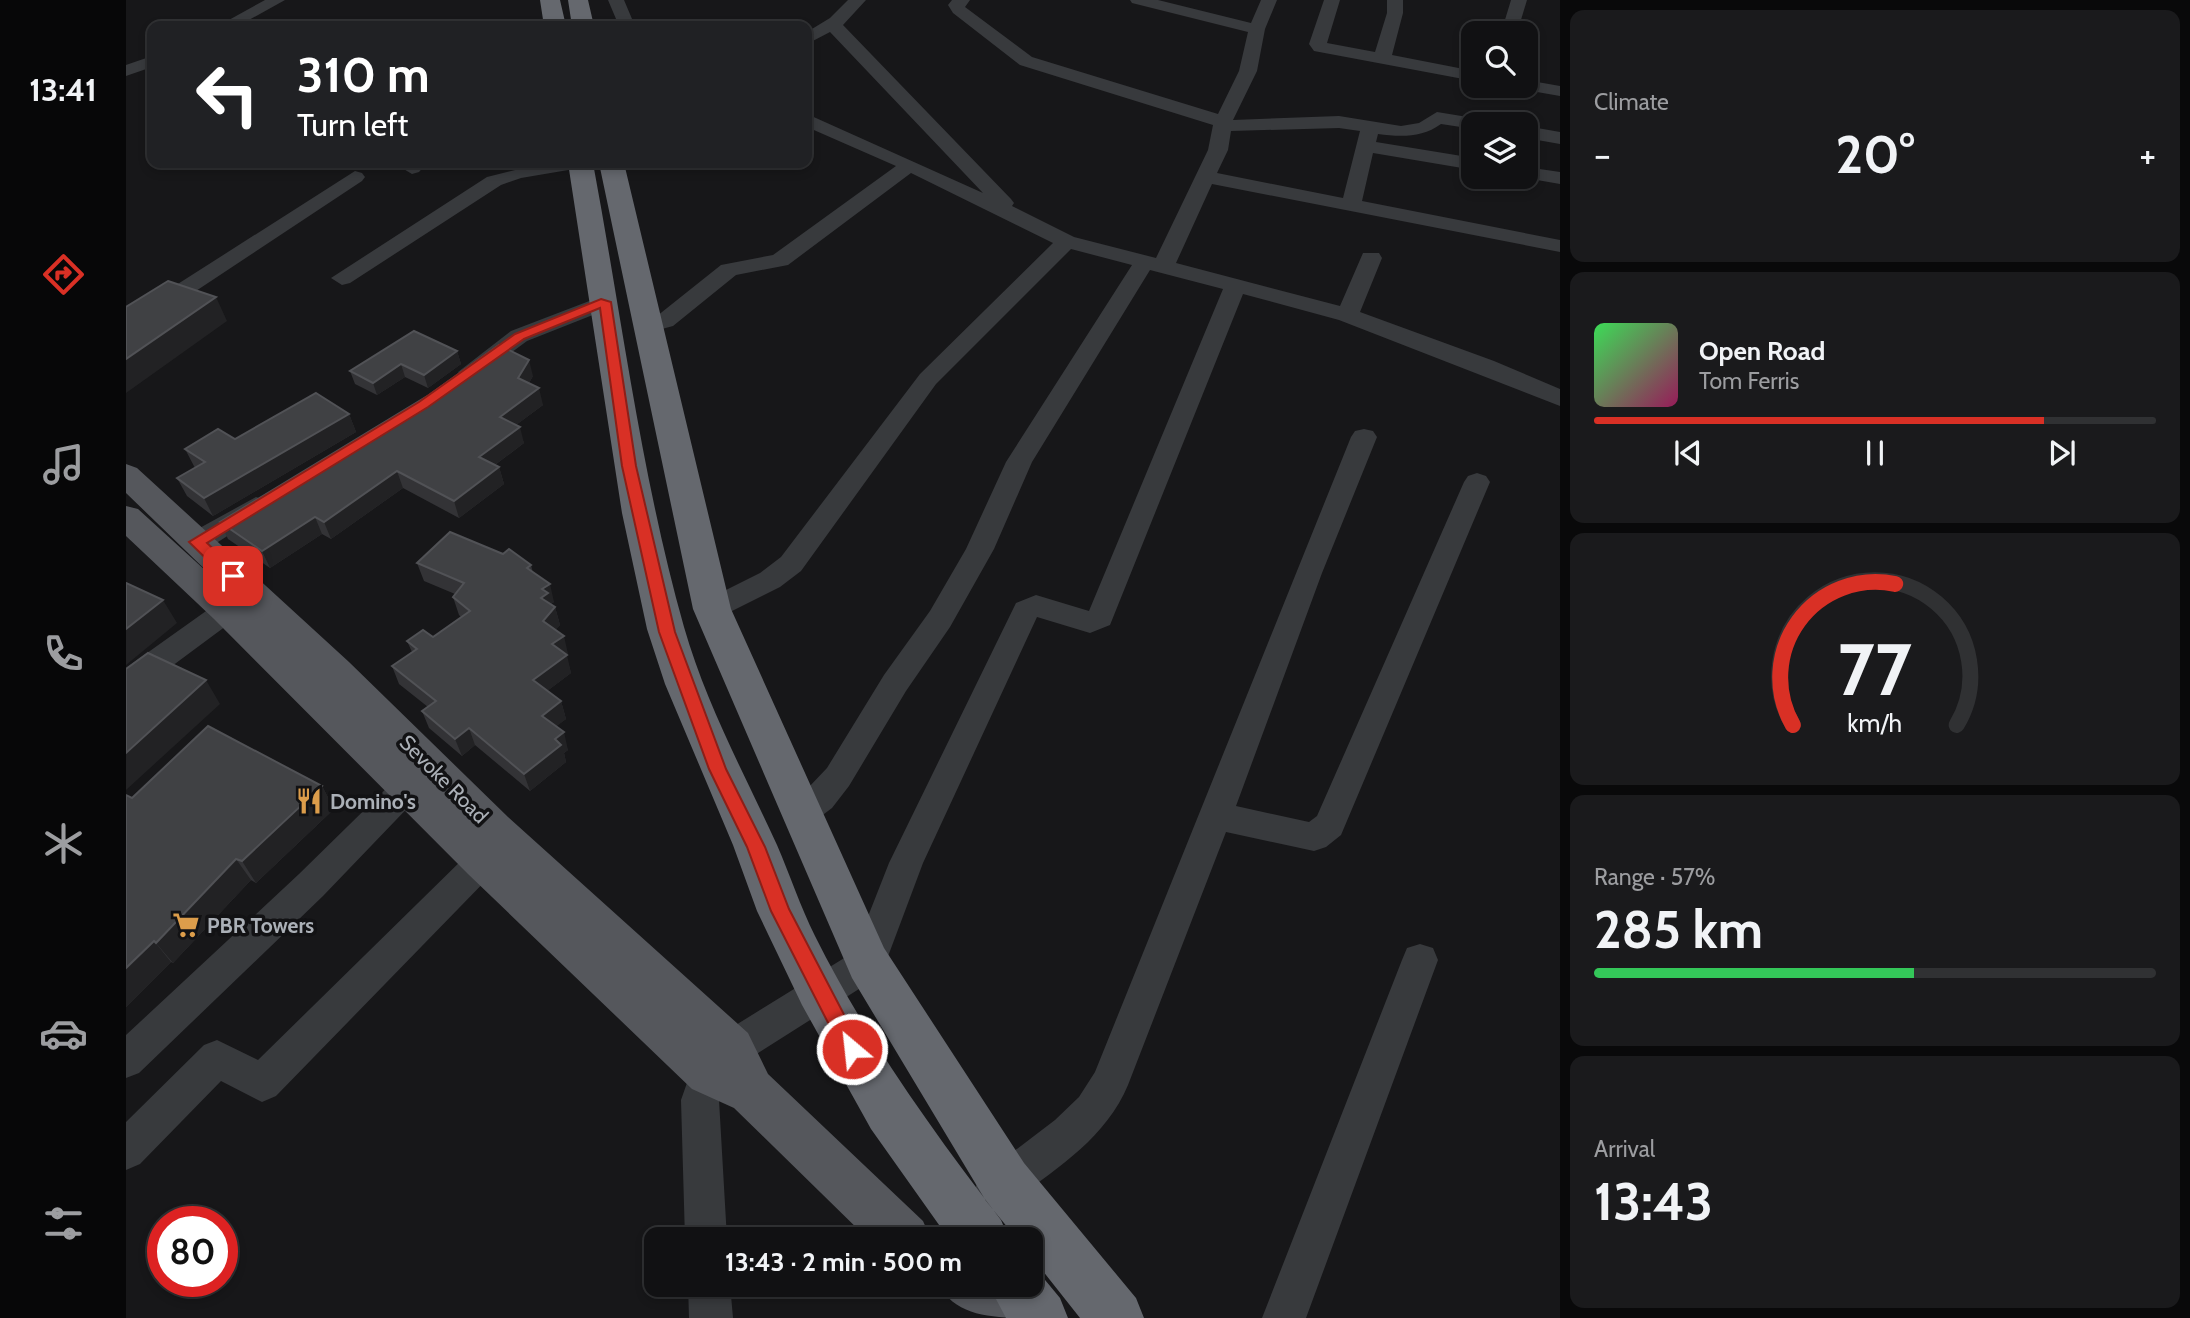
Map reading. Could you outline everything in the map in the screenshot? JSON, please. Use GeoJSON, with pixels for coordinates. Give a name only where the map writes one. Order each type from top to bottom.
{"type":"FeatureCollection","features":[{"type":"Feature","properties":{"kind":"highway"},"geometry":{"type":"LineString","coordinates":[[550,0],[554,21]]}},
{"type":"Feature","properties":{"kind":"highway"},"geometry":{"type":"LineString","coordinates":[[578,0],[582,21]]}},
{"type":"Feature","properties":{"kind":"highway"},"geometry":{"type":"LineString","coordinates":[[580,168],[605,302],[629,466],[667,632],[717,769],[756,847],[780,911],[862,1068],[972,1226]]}},
{"type":"Feature","properties":{"kind":"highway"},"geometry":{"type":"LineString","coordinates":[[612,168],[712,609],[800,813],[868,963],[1005,1182],[1116,1318]]}},
{"type":"Feature","properties":{"kind":"highway"},"geometry":{"type":"LineString","coordinates":[[1025,1297],[1040,1318]]}},
{"type":"Feature","properties":{"kind":"main road","name":"Sevoke Road"},"geometry":{"type":"LineString","coordinates":[[126,475],[197,542],[239,602],[408,787],[483,861],[730,1071]]}},
{"type":"Feature","properties":{"kind":"main road","name":"Sevoke Road"},"geometry":{"type":"LineString","coordinates":[[126,517],[337,671],[730,1071],[892,1227]]}},
{"type":"Feature","properties":{"kind":"main road"},"geometry":{"type":"LineString","coordinates":[[982,1297],[1010,1318]]}},
{"type":"Feature","properties":{"kind":"street"},"geometry":{"type":"LineString","coordinates":[[241,8],[277,0]]}},
{"type":"Feature","properties":{"kind":"street"},"geometry":{"type":"LineString","coordinates":[[616,0],[625,21]]}},
{"type":"Feature","properties":{"kind":"street"},"geometry":{"type":"LineString","coordinates":[[812,35],[834,22],[858,0]]}},
{"type":"Feature","properties":{"kind":"street"},"geometry":{"type":"LineString","coordinates":[[962,0],[956,5],[960,10],[1022,59],[1223,124],[1339,122],[1367,137],[1461,161]]}},
{"type":"Feature","properties":{"kind":"street"},"geometry":{"type":"LineString","coordinates":[[1139,0],[1257,29]]}},
{"type":"Feature","properties":{"kind":"street"},"geometry":{"type":"LineString","coordinates":[[800,813],[820,798],[838,777],[895,683],[940,619],[980,549],[1026,451],[1154,265],[1206,177],[1223,124],[1248,71],[1257,29],[1269,0]]}},
{"type":"Feature","properties":{"kind":"street"},"geometry":{"type":"LineString","coordinates":[[1332,0],[1318,46],[1461,74]]}},
{"type":"Feature","properties":{"kind":"street"},"geometry":{"type":"LineString","coordinates":[[1382,59],[1395,13],[1395,0]]}},
{"type":"Feature","properties":{"kind":"street"},"geometry":{"type":"LineString","coordinates":[[1513,21],[1519,0]]}},
{"type":"Feature","properties":{"kind":"street"},"geometry":{"type":"LineString","coordinates":[[834,22],[836,29],[878,69],[1016,216]]}},
{"type":"Feature","properties":{"kind":"street"},"geometry":{"type":"LineString","coordinates":[[126,71],[147,63]]}},
{"type":"Feature","properties":{"kind":"street"},"geometry":{"type":"LineString","coordinates":[[1538,87],[1560,91]]}},
{"type":"Feature","properties":{"kind":"street"},"geometry":{"type":"LineString","coordinates":[[1367,137],[1425,127],[1437,117],[1461,121]]}},
{"type":"Feature","properties":{"kind":"street"},"geometry":{"type":"LineString","coordinates":[[812,122],[910,165],[1068,241],[1347,315],[1558,391]]}},
{"type":"Feature","properties":{"kind":"street"},"geometry":{"type":"LineString","coordinates":[[1538,134],[1560,138]]}},
{"type":"Feature","properties":{"kind":"street"},"geometry":{"type":"LineString","coordinates":[[1351,206],[1367,137]]}},
{"type":"Feature","properties":{"kind":"street"},"geometry":{"type":"LineString","coordinates":[[647,326],[665,321],[729,270],[780,260],[910,165]]}},
{"type":"Feature","properties":{"kind":"street"},"geometry":{"type":"LineString","coordinates":[[342,278],[494,181],[517,173],[548,168]]}},
{"type":"Feature","properties":{"kind":"street"},"geometry":{"type":"LineString","coordinates":[[1538,175],[1560,178]]}},
{"type":"Feature","properties":{"kind":"street"},"geometry":{"type":"LineString","coordinates":[[126,327],[355,177]]}},
{"type":"Feature","properties":{"kind":"street"},"geometry":{"type":"LineString","coordinates":[[1206,177],[1560,246]]}},
{"type":"Feature","properties":{"kind":"street"},"geometry":{"type":"LineString","coordinates":[[712,609],[769,580],[791,564],[928,379],[1068,241]]}},
{"type":"Feature","properties":{"kind":"street"},"geometry":{"type":"LineString","coordinates":[[1347,315],[1371,258]]}},
{"type":"Feature","properties":{"kind":"street"},"geometry":{"type":"LineString","coordinates":[[705,1227],[700,1110],[730,1071],[821,993],[868,963],[906,863],[1026,610],[1036,605],[1090,622],[1100,618],[1236,285]]}},
{"type":"Feature","properties":{"kind":"street"},"geometry":{"type":"LineString","coordinates":[[449,387],[519,336],[605,302]]}},
{"type":"Feature","properties":{"kind":"street"},"geometry":{"type":"LineString","coordinates":[[972,1226],[1005,1182],[1069,1134],[1093,1111],[1109,1085],[1216,816],[1308,573],[1364,438]]}},
{"type":"Feature","properties":{"kind":"street"},"geometry":{"type":"LineString","coordinates":[[1216,816],[1314,837],[1329,825],[1477,482]]}},
{"type":"Feature","properties":{"kind":"street"},"geometry":{"type":"LineString","coordinates":[[197,542],[280,491]]}},
{"type":"Feature","properties":{"kind":"street"},"geometry":{"type":"LineString","coordinates":[[126,684],[239,602]]}},
{"type":"Feature","properties":{"kind":"street"},"geometry":{"type":"LineString","coordinates":[[126,1060],[293,903],[408,787]]}},
{"type":"Feature","properties":{"kind":"street"},"geometry":{"type":"LineString","coordinates":[[126,1150],[217,1058],[262,1083],[483,861]]}},
{"type":"Feature","properties":{"kind":"street"},"geometry":{"type":"LineString","coordinates":[[1284,1318],[1420,960]]}},
{"type":"Feature","properties":{"kind":"street"},"geometry":{"type":"LineString","coordinates":[[710,1297],[711,1318]]}},
{"type":"Feature","properties":{"kind":"building"},"geometry":{"type":"Polygon","coordinates":[[[168,281],[216,297],[126,359],[126,307],[168,281]]]}},
{"type":"Feature","properties":{"kind":"building"},"geometry":{"type":"Polygon","coordinates":[[[414,331],[457,351],[424,375],[401,364],[373,383],[350,371],[414,331]]]}},
{"type":"Feature","properties":{"kind":"building"},"geometry":{"type":"Polygon","coordinates":[[[499,345],[529,360],[518,378],[539,388],[500,417],[520,427],[479,457],[499,467],[454,501],[397,471],[324,522],[315,517],[262,551],[220,522],[429,395],[499,345]]]}},
{"type":"Feature","properties":{"kind":"building"},"geometry":{"type":"Polygon","coordinates":[[[316,393],[349,414],[204,498],[177,478],[205,462],[185,449],[218,429],[235,439],[316,393]]]}},
{"type":"Feature","properties":{"kind":"building"},"geometry":{"type":"Polygon","coordinates":[[[450,532],[503,554],[509,549],[531,565],[527,568],[550,584],[542,589],[548,593],[541,598],[555,607],[543,621],[564,636],[552,644],[567,655],[533,680],[561,701],[542,716],[564,732],[555,739],[561,745],[524,774],[469,728],[455,739],[422,711],[436,701],[392,666],[417,649],[407,641],[423,630],[433,637],[470,611],[453,597],[464,583],[417,563],[450,532]]]}},
{"type":"Feature","properties":{"kind":"building"},"geometry":{"type":"Polygon","coordinates":[[[126,583],[163,600],[126,629],[126,583]]]}},
{"type":"Feature","properties":{"kind":"building"},"geometry":{"type":"Polygon","coordinates":[[[148,653],[206,680],[126,753],[126,669],[148,653]]]}},
{"type":"Feature","properties":{"kind":"building"},"geometry":{"type":"Polygon","coordinates":[[[208,726],[322,786],[242,861],[236,859],[156,943],[154,941],[126,968],[126,795],[132,798],[208,726]]]}},
{"type":"Feature","properties":{"kind":"place","name":"Domino's"},"geometry":{"type":"Point","coordinates":[309,801]}},
{"type":"Feature","properties":{"kind":"place","name":"PBR Towers"},"geometry":{"type":"Point","coordinates":[186,925]}},
{"type":"Feature","properties":{"kind":"route"},"geometry":{"type":"LineString","coordinates":[[233,576],[197,542],[424,405],[519,336],[605,302],[629,466],[667,632],[717,769],[756,847],[780,911],[852,1049]]}}]}
